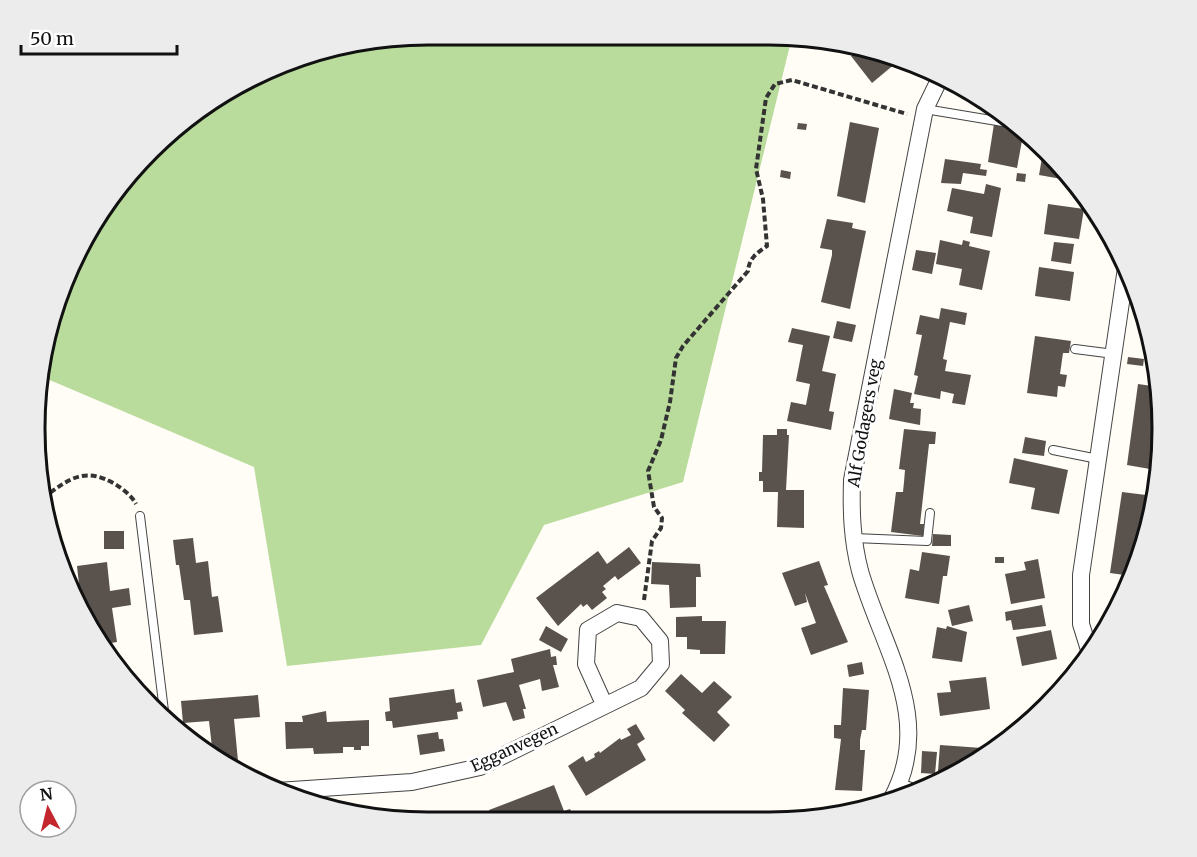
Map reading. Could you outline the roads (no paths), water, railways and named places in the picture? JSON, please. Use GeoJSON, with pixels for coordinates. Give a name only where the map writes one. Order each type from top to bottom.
{"type":"FeatureCollection","features":[{"type":"Feature","properties":{"kind":"street","name":"Alf Godagers veg"},"geometry":{"type":"LineString","coordinates":[[896,790],[906,758],[907,717],[902,681],[861,572],[850,525],[852,480],[924,114],[937,85]]}},
{"type":"Feature","properties":{"kind":"street"},"geometry":{"type":"LineString","coordinates":[[1087,642],[1081,624],[1081,575],[1124,284]]}},
{"type":"Feature","properties":{"kind":"street","name":"Egganvegen"},"geometry":{"type":"LineString","coordinates":[[299,790],[412,782],[480,767],[604,704],[641,688],[661,664],[660,641],[641,618],[617,613],[588,630],[586,664],[604,704]]}},
{"type":"Feature","properties":{"kind":"lane"},"geometry":{"type":"LineString","coordinates":[[924,114],[999,122]]}},
{"type":"Feature","properties":{"kind":"lane"},"geometry":{"type":"LineString","coordinates":[[1075,349],[1114,354]]}},
{"type":"Feature","properties":{"kind":"lane"},"geometry":{"type":"LineString","coordinates":[[1053,450],[1098,459]]}},
{"type":"Feature","properties":{"kind":"lane"},"geometry":{"type":"LineString","coordinates":[[853,538],[927,541],[930,513]]}},
{"type":"Feature","properties":{"kind":"lane"},"geometry":{"type":"LineString","coordinates":[[140,516],[163,706]]}},
{"type":"Feature","properties":{"kind":"lane"},"geometry":{"type":"LineString","coordinates":[[900,783],[908,786]]}}]}
